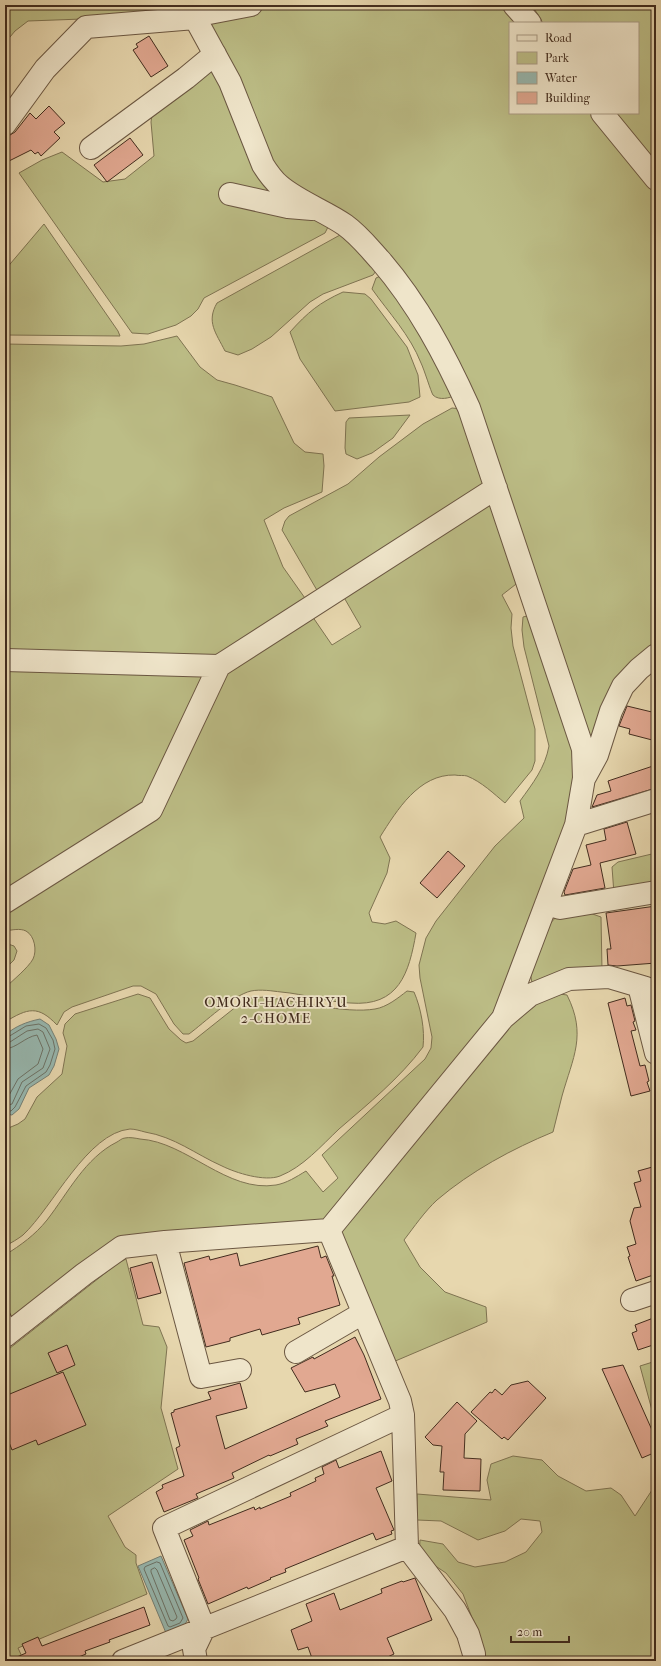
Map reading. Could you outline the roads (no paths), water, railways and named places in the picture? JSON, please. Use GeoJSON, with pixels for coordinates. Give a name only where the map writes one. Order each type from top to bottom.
{"type":"FeatureCollection","features":[{"type":"Feature","properties":{"kind":"street"},"geometry":{"type":"LineString","coordinates":[[5,124],[45,69],[86,28],[173,12],[195,18],[204,14],[251,5]]}},
{"type":"Feature","properties":{"kind":"street"},"geometry":{"type":"LineString","coordinates":[[514,5],[529,22]]}},
{"type":"Feature","properties":{"kind":"street"},"geometry":{"type":"LineString","coordinates":[[195,18],[230,82],[263,165],[270,176],[281,187],[346,226],[365,243],[392,273],[425,321],[449,363],[469,408],[584,749],[584,778],[576,825],[503,1018]]}},
{"type":"Feature","properties":{"kind":"street"},"geometry":{"type":"LineString","coordinates":[[91,148],[186,78],[215,54]]}},
{"type":"Feature","properties":{"kind":"street"},"geometry":{"type":"LineString","coordinates":[[603,114],[656,179]]}},
{"type":"Feature","properties":{"kind":"street"},"geometry":{"type":"LineString","coordinates":[[230,194],[288,207],[318,209]]}},
{"type":"Feature","properties":{"kind":"street"},"geometry":{"type":"LineString","coordinates":[[5,902],[151,810],[219,666],[496,488]]}},
{"type":"Feature","properties":{"kind":"street"},"geometry":{"type":"LineString","coordinates":[[584,778],[597,755],[611,710],[623,686],[639,669],[656,655]]}},
{"type":"Feature","properties":{"kind":"street"},"geometry":{"type":"LineString","coordinates":[[5,660],[219,666]]}},
{"type":"Feature","properties":{"kind":"street"},"geometry":{"type":"LineString","coordinates":[[576,825],[656,800]]}},
{"type":"Feature","properties":{"kind":"street"},"geometry":{"type":"LineString","coordinates":[[546,904],[560,908],[656,892]]}},
{"type":"Feature","properties":{"kind":"street"},"geometry":{"type":"LineString","coordinates":[[7,1328],[122,1247],[165,1242],[329,1230],[503,1018],[530,996],[569,979],[608,977],[649,989],[656,1054]]}},
{"type":"Feature","properties":{"kind":"street"},"geometry":{"type":"LineString","coordinates":[[329,1230],[400,1401],[403,1415],[407,1547],[455,1610],[468,1634],[474,1654],[474,1661]]}},
{"type":"Feature","properties":{"kind":"street"},"geometry":{"type":"LineString","coordinates":[[165,1242],[201,1377],[240,1370]]}},
{"type":"Feature","properties":{"kind":"street"},"geometry":{"type":"LineString","coordinates":[[632,1300],[656,1292]]}},
{"type":"Feature","properties":{"kind":"street"},"geometry":{"type":"LineString","coordinates":[[296,1352],[363,1313]]}},
{"type":"Feature","properties":{"kind":"street"},"geometry":{"type":"LineString","coordinates":[[196,1661],[194,1649],[204,1628],[164,1528],[403,1415]]}},
{"type":"Feature","properties":{"kind":"street"},"geometry":{"type":"LineString","coordinates":[[123,1661],[407,1547]]}},
{"type":"Feature","properties":{"kind":"water"},"geometry":{"type":"Polygon","coordinates":[[[40,1019],[49,1025],[59,1049],[54,1066],[49,1075],[29,1088],[19,1109],[12,1115],[5,1114],[5,1035],[21,1025],[40,1019]]]}},
{"type":"Feature","properties":{"kind":"water"},"geometry":{"type":"Polygon","coordinates":[[[161,1556],[188,1619],[184,1626],[166,1633],[138,1566],[161,1556]]]}},
{"type":"Feature","properties":{"kind":"district","name":"OMORI-HACHIRYU 2-CHOME"},"geometry":{"type":"Point","coordinates":[276,1010]}}]}
